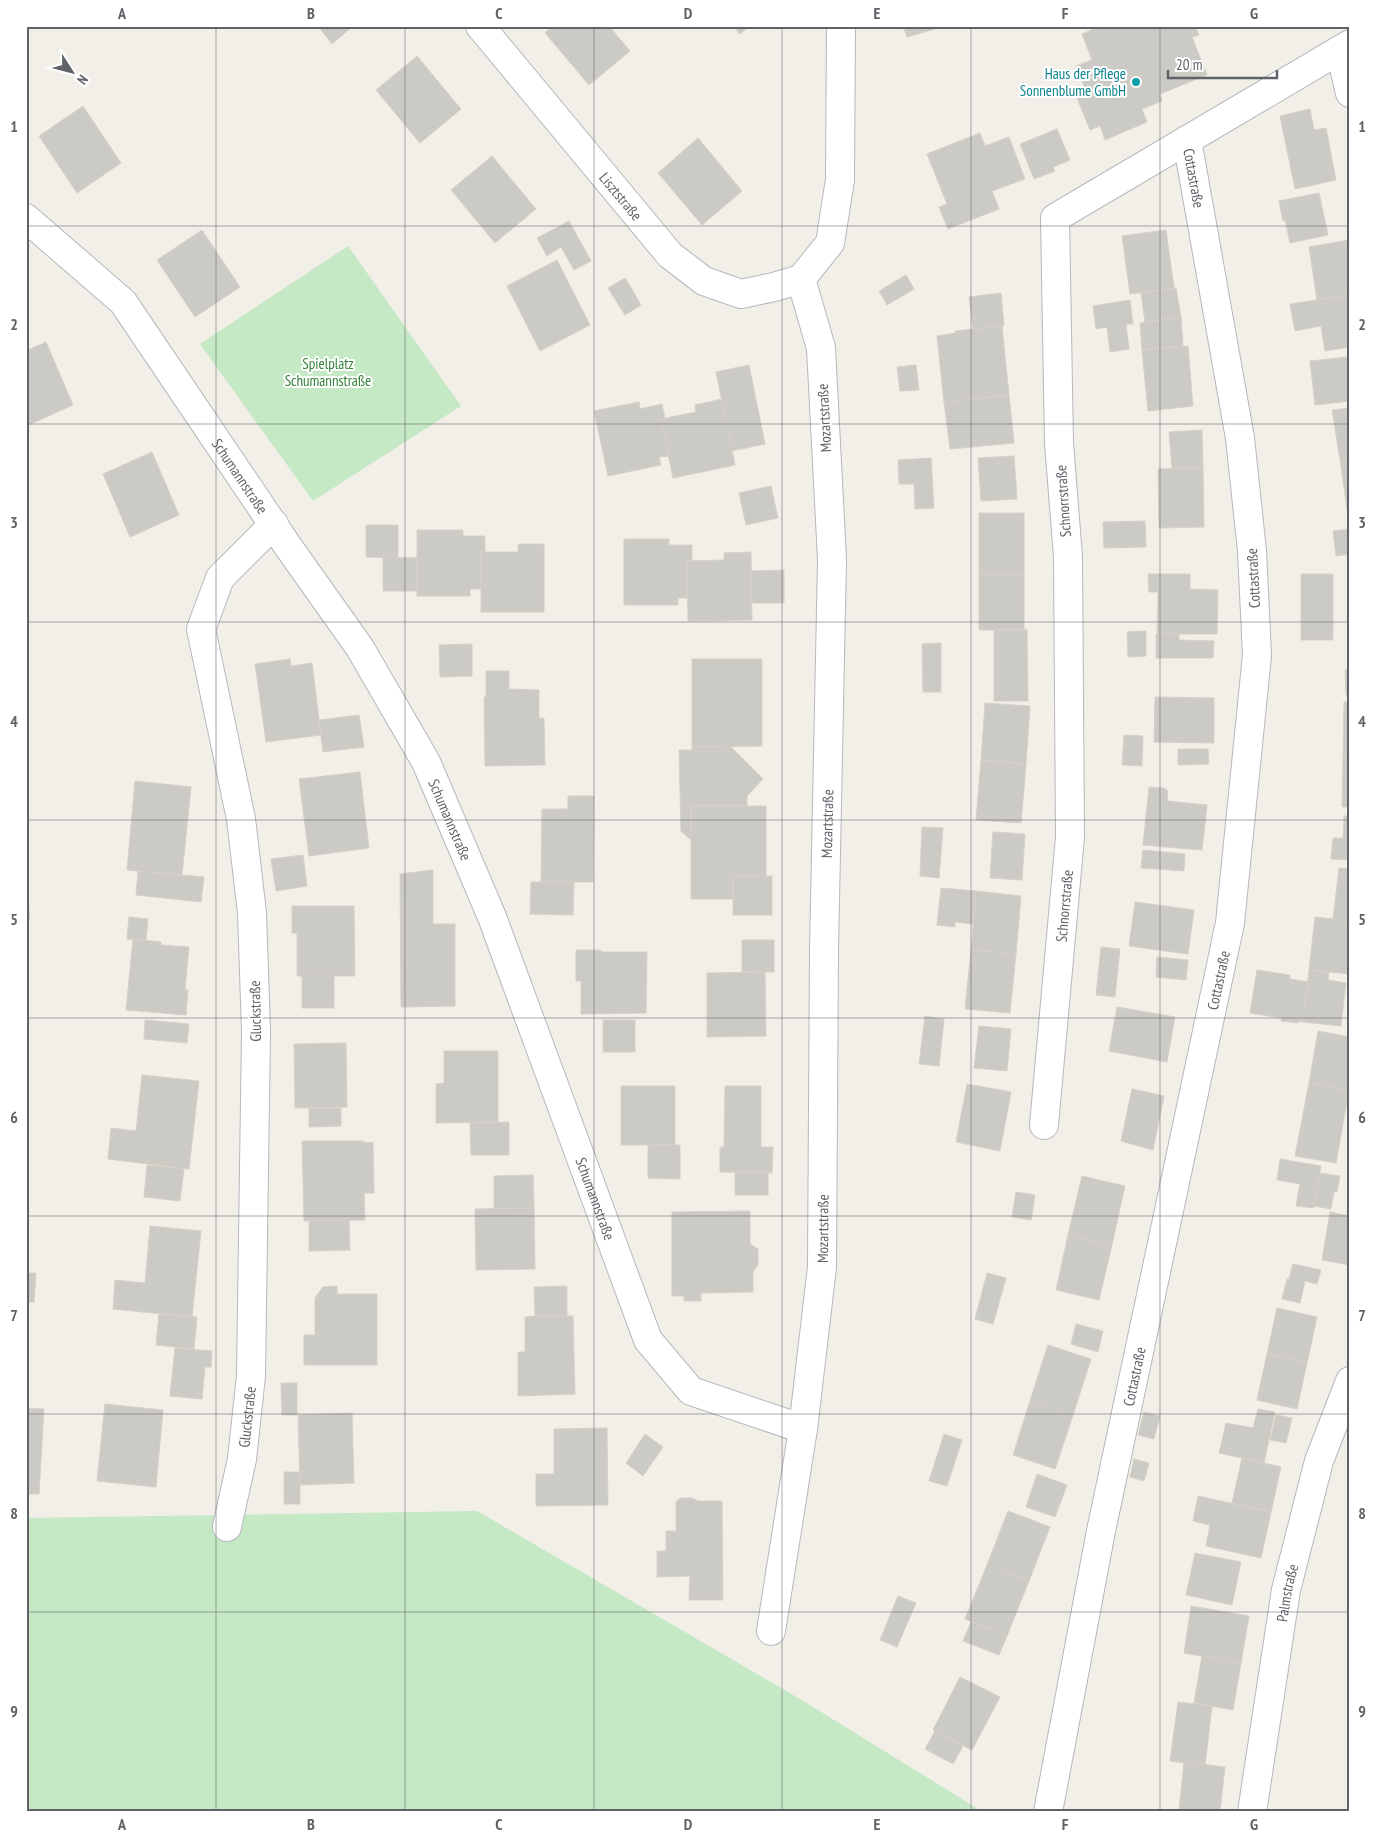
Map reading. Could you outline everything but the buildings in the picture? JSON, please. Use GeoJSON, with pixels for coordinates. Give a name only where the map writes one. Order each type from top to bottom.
{"type":"FeatureCollection","features":[{"type":"Feature","properties":{"kind":"street","name":"Lisztstraße"},"geometry":{"type":"LineString","coordinates":[[480,26],[670,255],[704,281],[741,294],[801,279]]}},
{"type":"Feature","properties":{"kind":"street"},"geometry":{"type":"LineString","coordinates":[[801,279],[830,243],[840,180],[841,26]]}},
{"type":"Feature","properties":{"kind":"street"},"geometry":{"type":"LineString","coordinates":[[1345,47],[1350,93]]}},
{"type":"Feature","properties":{"kind":"street","name":"Schnorrstraße"},"geometry":{"type":"LineString","coordinates":[[1044,1125],[1070,837],[1068,557],[1059,443],[1056,218],[1345,47]]}},
{"type":"Feature","properties":{"kind":"street","name":"Cottastraße"},"geometry":{"type":"LineString","coordinates":[[1048,1812],[1100,1532],[1230,923],[1257,656],[1252,551],[1240,438],[1187,140]]}},
{"type":"Feature","properties":{"kind":"street","name":"Schumannstraße"},"geometry":{"type":"LineString","coordinates":[[26,218],[123,302],[360,648],[426,762],[492,917],[648,1340],[691,1391],[803,1429]]}},
{"type":"Feature","properties":{"kind":"street","name":"Mozartstraße"},"geometry":{"type":"LineString","coordinates":[[771,1631],[803,1429],[822,1267],[824,942],[832,559],[821,348],[801,279]]}},
{"type":"Feature","properties":{"kind":"street","name":"Gluckstraße"},"geometry":{"type":"LineString","coordinates":[[227,1527],[242,1459],[251,1376],[256,1031],[252,913],[242,819],[201,629],[220,578],[274,524]]}},
{"type":"Feature","properties":{"kind":"street","name":"Palmstraße"},"geometry":{"type":"LineString","coordinates":[[1252,1812],[1286,1590],[1318,1461],[1350,1380]]}},
{"type":"Feature","properties":{"kind":"green space","name":"Spielplatz Schumannstraße"},"geometry":{"type":"Polygon","coordinates":[[[348,246],[461,406],[313,501],[200,344],[348,246]]]}},
{"type":"Feature","properties":{"kind":"green space"},"geometry":{"type":"Polygon","coordinates":[[[477,1511],[800,1699],[983,1812],[26,1812],[26,1518],[477,1511]]]}},
{"type":"Feature","properties":{"kind":"place","name":"Haus der Pflege Sonnenblume GmbH"},"geometry":{"type":"Point","coordinates":[1136,82]}}]}
